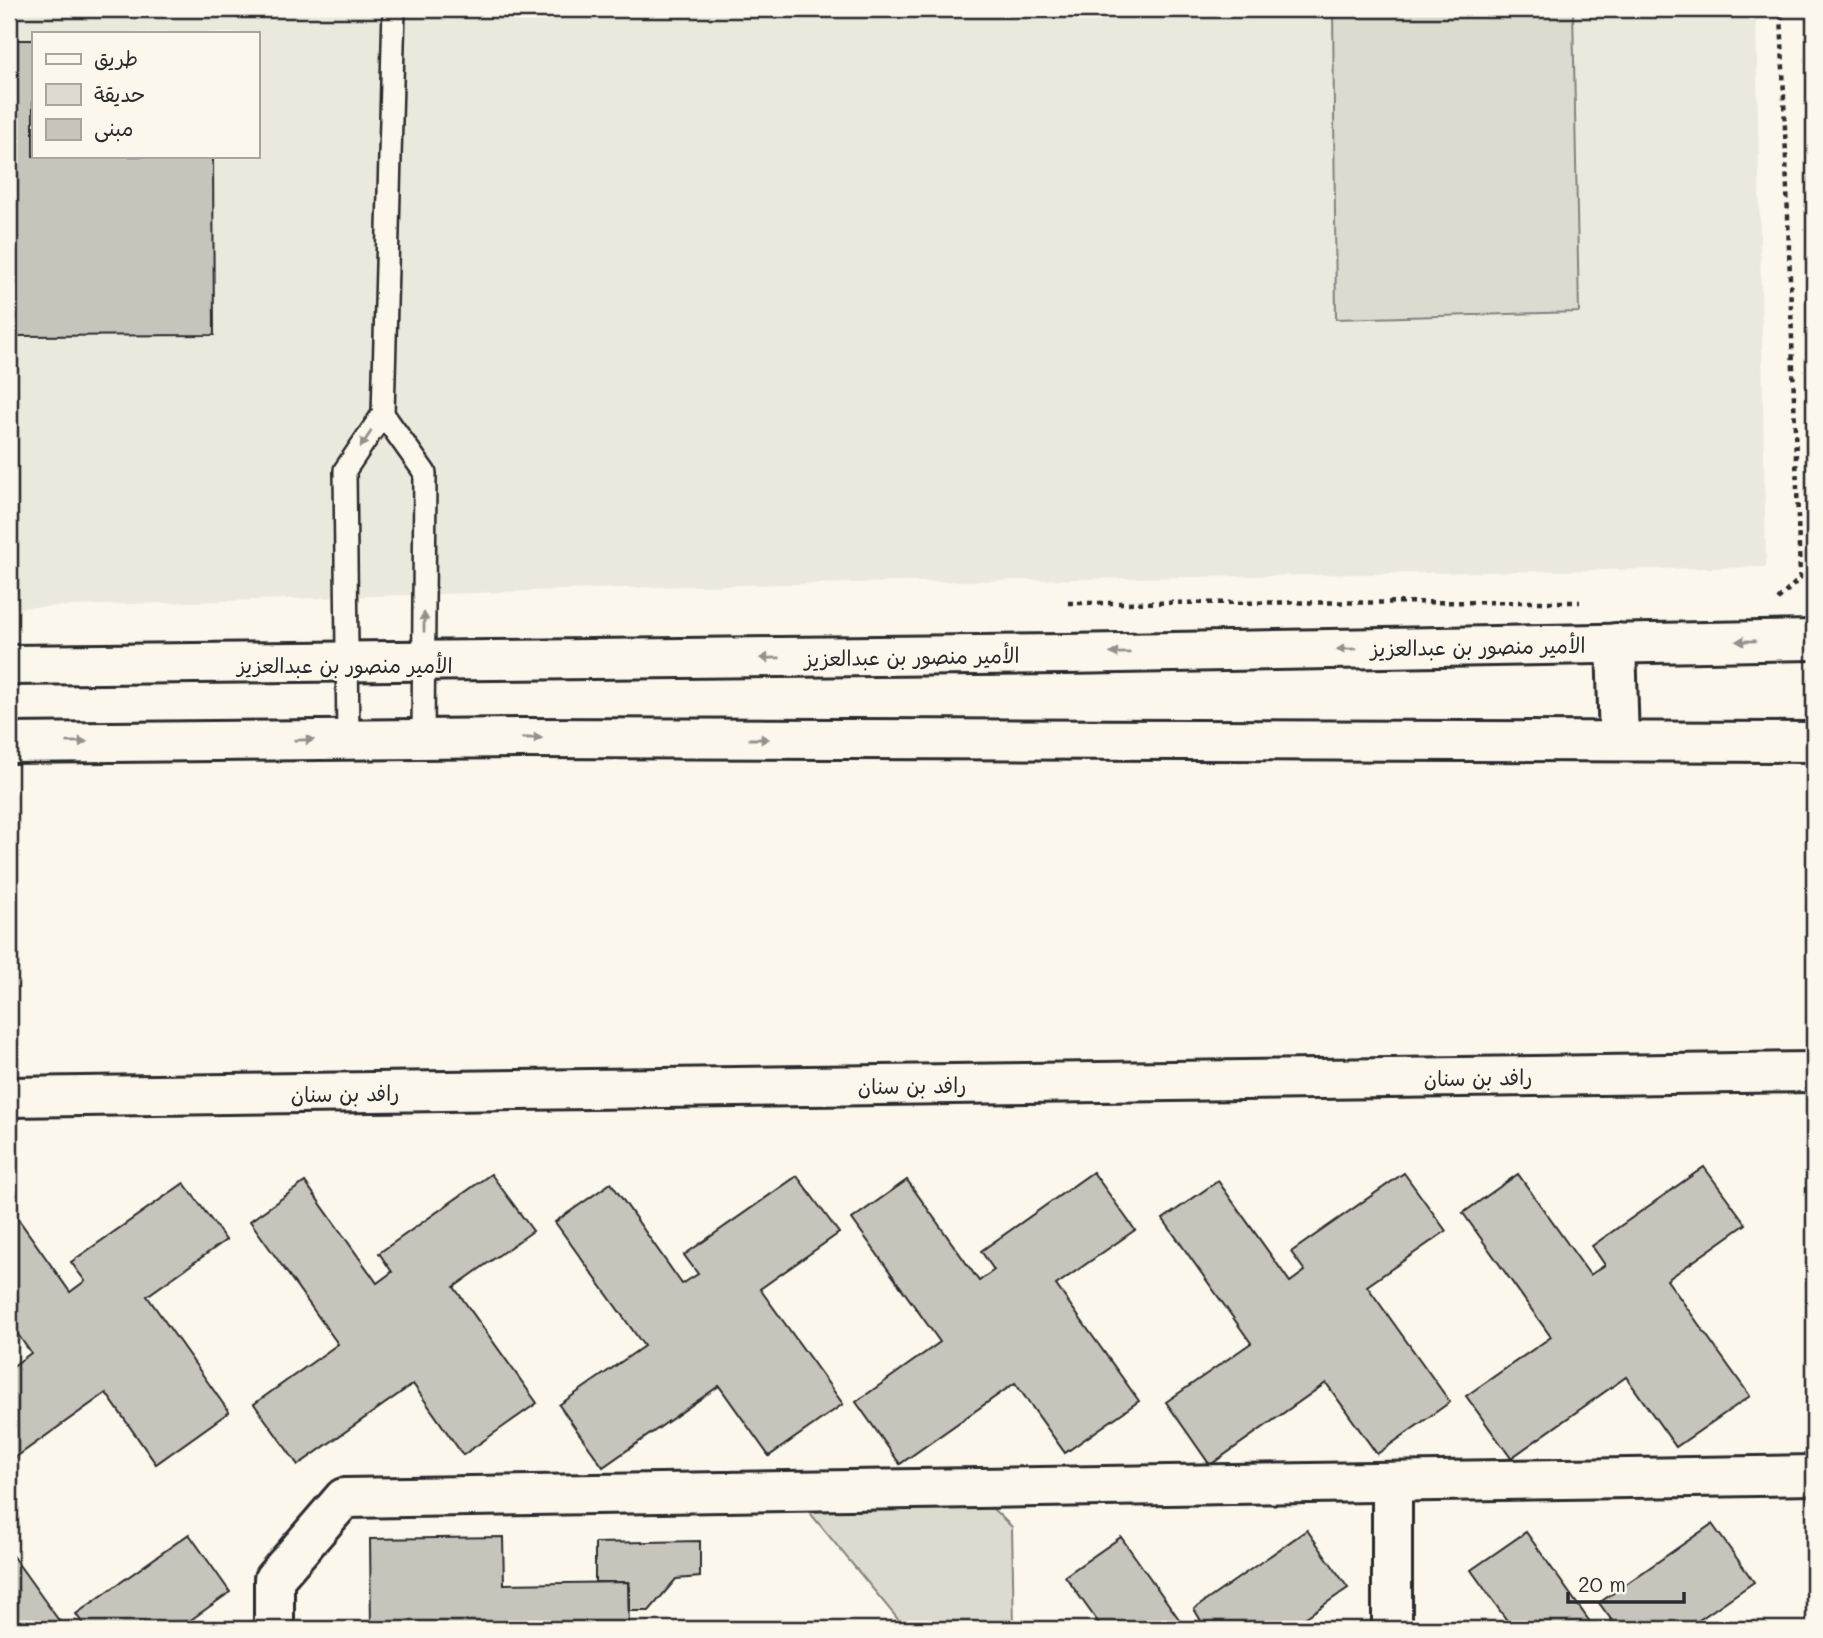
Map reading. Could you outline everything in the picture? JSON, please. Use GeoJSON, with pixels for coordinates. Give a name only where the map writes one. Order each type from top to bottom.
{"type":"FeatureCollection","features":[{"type":"Feature","properties":{"kind":"street","name":"الأمير منصور بن عبدالعزيز"},"geometry":{"type":"LineString","coordinates":[[9,665],[424,663],[1814,640]]}},
{"type":"Feature","properties":{"kind":"street"},"geometry":{"type":"LineString","coordinates":[[1616,643],[1619,741]]}},
{"type":"Feature","properties":{"kind":"street"},"geometry":{"type":"LineString","coordinates":[[9,743],[348,739],[1814,742]]}},
{"type":"Feature","properties":{"kind":"street","name":"رافد بن سنان"},"geometry":{"type":"LineString","coordinates":[[9,1097],[1814,1072]]}},
{"type":"Feature","properties":{"kind":"street"},"geometry":{"type":"LineString","coordinates":[[274,1629],[274,1579],[344,1498],[1392,1484],[1814,1475]]}},
{"type":"Feature","properties":{"kind":"street"},"geometry":{"type":"LineString","coordinates":[[1392,1484],[1392,1629]]}},
{"type":"Feature","properties":{"kind":"lane"},"geometry":{"type":"LineString","coordinates":[[348,739],[345,470],[383,414],[394,9]]}},
{"type":"Feature","properties":{"kind":"lane"},"geometry":{"type":"LineString","coordinates":[[383,414],[425,473],[423,740]]}},
{"type":"Feature","properties":{"kind":"path"},"geometry":{"type":"LineString","coordinates":[[1765,600],[1778,600],[1800,578],[1781,9]]}},
{"type":"Feature","properties":{"kind":"path"},"geometry":{"type":"LineString","coordinates":[[1068,603],[1586,602]]}},
{"type":"Feature","properties":{"kind":"shaded area"},"geometry":{"type":"Polygon","coordinates":[[[9,9],[1756,9],[1766,567],[686,586],[9,608],[9,9]]]}},
{"type":"Feature","properties":{"kind":"green space"},"geometry":{"type":"Polygon","coordinates":[[[1333,9],[1573,9],[1579,312],[1336,319],[1333,9]]]}},
{"type":"Feature","properties":{"kind":"green space"},"geometry":{"type":"Polygon","coordinates":[[[991,1507],[1012,1527],[1014,1629],[906,1629],[810,1513],[823,1509],[991,1507]]]}},
{"type":"Feature","properties":{"kind":"building"},"geometry":{"type":"Polygon","coordinates":[[[9,40],[32,40],[32,158],[213,158],[214,335],[14,336],[15,410],[9,410],[9,40]]]}},
{"type":"Feature","properties":{"kind":"building"},"geometry":{"type":"Polygon","coordinates":[[[1704,1167],[1746,1224],[1667,1280],[1750,1396],[1676,1447],[1626,1377],[1511,1458],[1466,1396],[1551,1337],[1463,1213],[1518,1174],[1590,1275],[1605,1265],[1592,1246],[1704,1167]]]}},
{"type":"Feature","properties":{"kind":"building"},"geometry":{"type":"Polygon","coordinates":[[[1093,1172],[1135,1230],[1056,1285],[1139,1401],[1065,1453],[1015,1383],[900,1464],[856,1402],[940,1342],[852,1219],[907,1180],[979,1281],[994,1270],[981,1251],[1093,1172]]]}},
{"type":"Feature","properties":{"kind":"building"},"geometry":{"type":"Polygon","coordinates":[[[1404,1173],[1446,1231],[1367,1286],[1450,1402],[1377,1454],[1326,1383],[1210,1465],[1166,1402],[1251,1343],[1163,1219],[1218,1181],[1290,1282],[1305,1271],[1291,1252],[1404,1173]]]}},
{"type":"Feature","properties":{"kind":"building"},"geometry":{"type":"Polygon","coordinates":[[[491,1174],[533,1231],[454,1287],[537,1403],[463,1455],[413,1384],[298,1465],[254,1404],[338,1344],[250,1221],[305,1182],[377,1283],[392,1272],[379,1253],[491,1174]]]}},
{"type":"Feature","properties":{"kind":"building"},"geometry":{"type":"Polygon","coordinates":[[[797,1176],[839,1233],[760,1289],[843,1404],[769,1456],[719,1386],[603,1467],[559,1405],[644,1346],[555,1222],[611,1183],[682,1284],[698,1274],[684,1255],[797,1176]]]}},
{"type":"Feature","properties":{"kind":"building"},"geometry":{"type":"Polygon","coordinates":[[[184,1183],[226,1240],[147,1296],[229,1412],[156,1464],[106,1393],[9,1462],[9,1369],[31,1353],[9,1322],[9,1206],[70,1292],[85,1281],[71,1262],[184,1183]]]}},
{"type":"Feature","properties":{"kind":"building"},"geometry":{"type":"Polygon","coordinates":[[[1712,1524],[1754,1582],[1686,1629],[1602,1629],[1613,1622],[1599,1603],[1712,1524]]]}},
{"type":"Feature","properties":{"kind":"building"},"geometry":{"type":"Polygon","coordinates":[[[1307,1530],[1348,1588],[1289,1629],[1206,1629],[1194,1609],[1307,1530]]]}},
{"type":"Feature","properties":{"kind":"building"},"geometry":{"type":"Polygon","coordinates":[[[1526,1532],[1595,1629],[1513,1629],[1471,1570],[1526,1532]]]}},
{"type":"Feature","properties":{"kind":"building"},"geometry":{"type":"Polygon","coordinates":[[[189,1534],[230,1592],[178,1629],[87,1629],[76,1614],[189,1534]]]}},
{"type":"Feature","properties":{"kind":"building"},"geometry":{"type":"Polygon","coordinates":[[[503,1537],[504,1584],[628,1582],[629,1629],[371,1629],[370,1539],[503,1537]]]}},
{"type":"Feature","properties":{"kind":"building"},"geometry":{"type":"Polygon","coordinates":[[[1121,1537],[1186,1629],[1103,1629],[1065,1576],[1121,1537]]]}},
{"type":"Feature","properties":{"kind":"building"},"geometry":{"type":"Polygon","coordinates":[[[700,1541],[700,1577],[676,1579],[649,1611],[629,1611],[629,1582],[595,1582],[595,1543],[700,1541]]]}},
{"type":"Feature","properties":{"kind":"building"},"geometry":{"type":"Polygon","coordinates":[[[9,1551],[65,1629],[9,1629],[9,1551]]]}}]}
